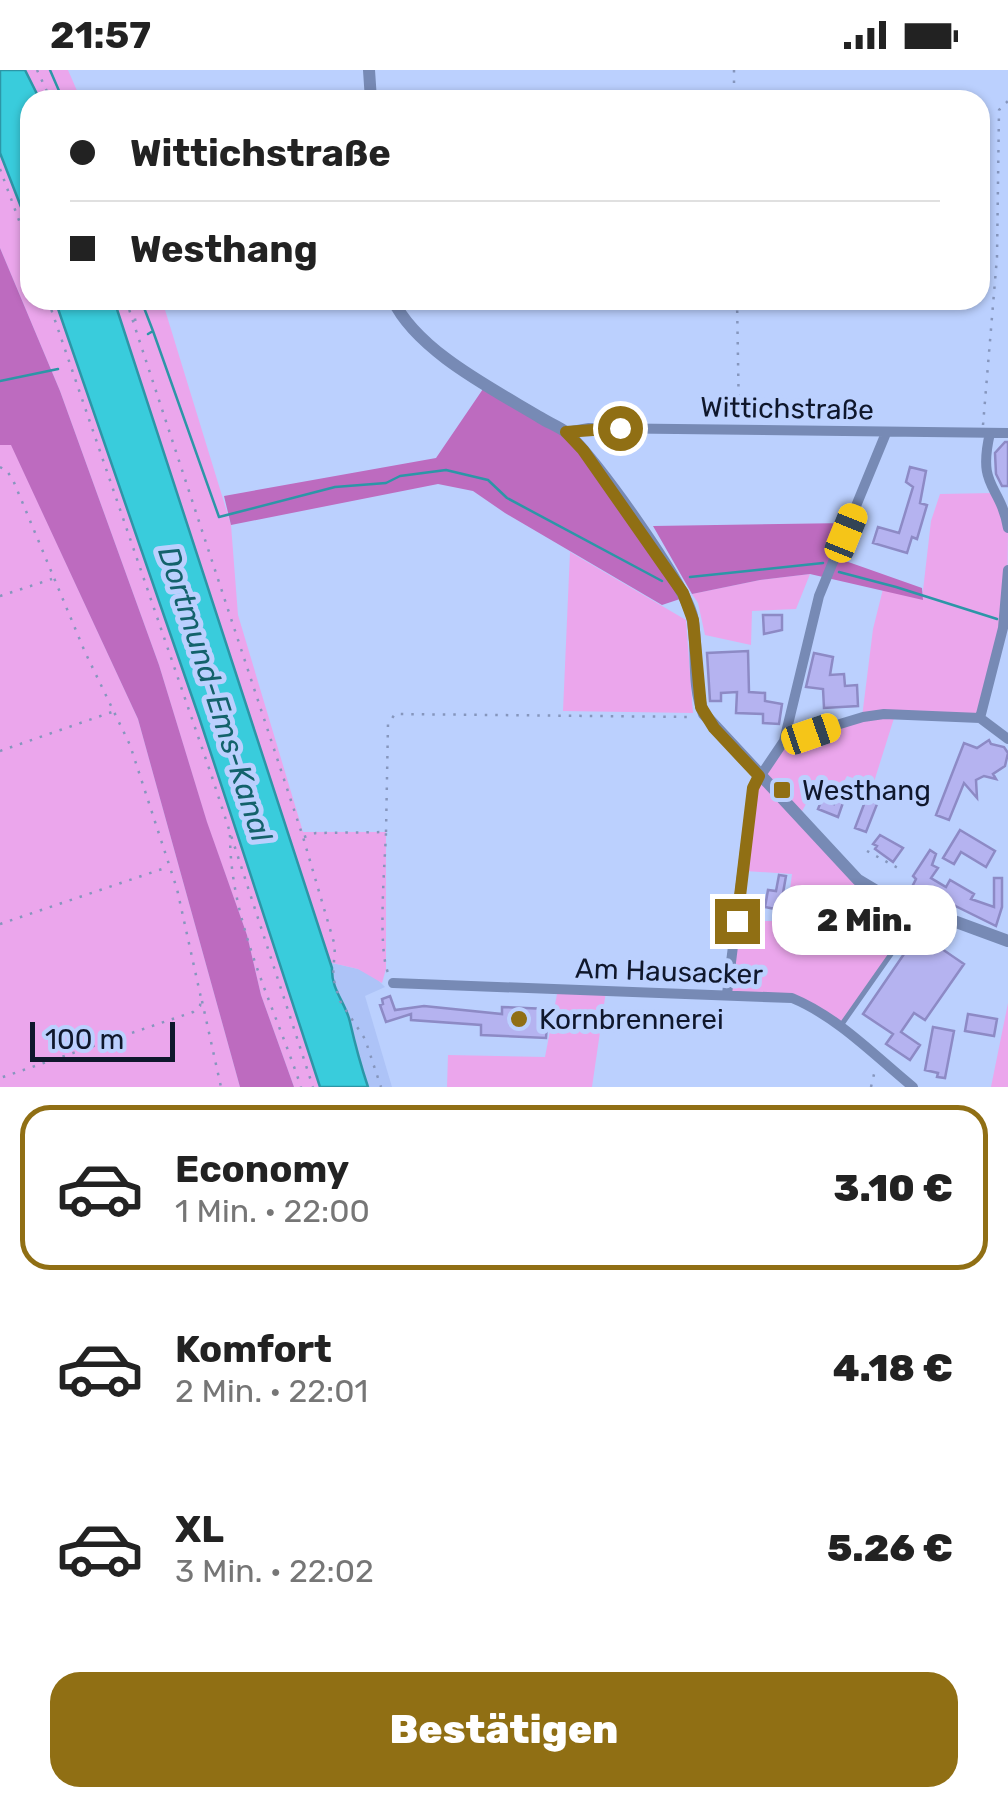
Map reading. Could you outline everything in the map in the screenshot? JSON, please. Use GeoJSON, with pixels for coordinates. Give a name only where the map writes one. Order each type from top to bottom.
{"type":"FeatureCollection","features":[{"type":"Feature","properties":{"kind":"street"},"geometry":{"type":"LineString","coordinates":[[398,310],[402,319],[436,350],[566,432],[653,546],[689,603],[698,696],[704,714],[858,880],[883,896],[1007,936]]}},
{"type":"Feature","properties":{"kind":"street","name":"Wittichstraße"},"geometry":{"type":"LineString","coordinates":[[566,432],[589,428],[1008,433]]}},
{"type":"Feature","properties":{"kind":"street"},"geometry":{"type":"LineString","coordinates":[[727,994],[753,788],[784,740],[818,596],[886,433]]}},
{"type":"Feature","properties":{"kind":"street"},"geometry":{"type":"LineString","coordinates":[[986,433],[986,481],[1002,506],[1008,528]]}},
{"type":"Feature","properties":{"kind":"street"},"geometry":{"type":"LineString","coordinates":[[980,718],[1003,628],[1008,570]]}},
{"type":"Feature","properties":{"kind":"street"},"geometry":{"type":"LineString","coordinates":[[784,740],[862,717],[894,714],[980,718],[1008,739]]}},
{"type":"Feature","properties":{"kind":"street","name":"Am Hausacker"},"geometry":{"type":"LineString","coordinates":[[393,983],[792,998],[840,1026],[913,1087]]}},
{"type":"Feature","properties":{"kind":"lane"},"geometry":{"type":"LineString","coordinates":[[840,1026],[922,910]]}},
{"type":"Feature","properties":{"kind":"path"},"geometry":{"type":"LineString","coordinates":[[986,433],[1000,110],[1008,100]]}},
{"type":"Feature","properties":{"kind":"path"},"geometry":{"type":"LineString","coordinates":[[0,169],[20,223]]}},
{"type":"Feature","properties":{"kind":"path"},"geometry":{"type":"LineString","coordinates":[[52,310],[313,1087]]}},
{"type":"Feature","properties":{"kind":"path"},"geometry":{"type":"LineString","coordinates":[[129,310],[303,838],[335,946],[333,978],[340,1001],[365,1038],[381,1087]]}},
{"type":"Feature","properties":{"kind":"path"},"geometry":{"type":"LineString","coordinates":[[737,310],[739,430]]}},
{"type":"Feature","properties":{"kind":"path"},"geometry":{"type":"LineString","coordinates":[[132,321],[143,318]]}},
{"type":"Feature","properties":{"kind":"path"},"geometry":{"type":"LineString","coordinates":[[52,348],[64,344]]}},
{"type":"Feature","properties":{"kind":"path"},"geometry":{"type":"LineString","coordinates":[[0,467],[8,470],[130,745],[170,866],[220,1087]]}},
{"type":"Feature","properties":{"kind":"path"},"geometry":{"type":"LineString","coordinates":[[0,596],[54,578]]}},
{"type":"Feature","properties":{"kind":"path"},"geometry":{"type":"LineString","coordinates":[[0,751],[114,711]]}},
{"type":"Feature","properties":{"kind":"path"},"geometry":{"type":"LineString","coordinates":[[393,983],[386,969],[384,946],[388,724],[395,714],[704,714]]}},
{"type":"Feature","properties":{"kind":"path"},"geometry":{"type":"LineString","coordinates":[[230,832],[230,871],[235,890],[262,982],[302,1087]]}},
{"type":"Feature","properties":{"kind":"path"},"geometry":{"type":"LineString","coordinates":[[303,838],[316,833],[386,832]]}},
{"type":"Feature","properties":{"kind":"path"},"geometry":{"type":"LineString","coordinates":[[867,851],[898,868]]}},
{"type":"Feature","properties":{"kind":"path"},"geometry":{"type":"LineString","coordinates":[[0,924],[170,866]]}},
{"type":"Feature","properties":{"kind":"path"},"geometry":{"type":"LineString","coordinates":[[0,1078],[193,1012],[200,1006],[201,998]]}},
{"type":"Feature","properties":{"kind":"path"},"geometry":{"type":"LineString","coordinates":[[872,1087],[875,1070]]}},
{"type":"Feature","properties":{"kind":"shaded area"},"geometry":{"type":"Polygon","coordinates":[[[25,70],[68,70],[77,90],[35,90],[25,70]]]}},
{"type":"Feature","properties":{"kind":"shaded area"},"geometry":{"type":"Polygon","coordinates":[[[0,153],[20,204],[20,296],[0,248],[0,153]]]}},
{"type":"Feature","properties":{"kind":"shaded area"},"geometry":{"type":"Polygon","coordinates":[[[0,248],[20,296],[20,310],[26,310],[60,391],[159,665],[207,822],[247,935],[261,995],[294,1087],[240,1087],[138,719],[11,445],[0,445],[0,248]]]}},
{"type":"Feature","properties":{"kind":"shaded area"},"geometry":{"type":"Polygon","coordinates":[[[26,310],[58,310],[199,717],[320,1087],[294,1087],[261,995],[247,935],[207,823],[159,665],[60,391],[26,310]]]}},
{"type":"Feature","properties":{"kind":"shaded area"},"geometry":{"type":"Polygon","coordinates":[[[117,310],[165,310],[231,525],[238,615],[303,832],[386,832],[386,969],[382,983],[358,969],[328,962],[117,310]]]}},
{"type":"Feature","properties":{"kind":"shaded area"},"geometry":{"type":"Polygon","coordinates":[[[485,386],[564,434],[683,598],[662,605],[473,491],[438,484],[231,525],[224,496],[436,458],[485,386]]]}},
{"type":"Feature","properties":{"kind":"shaded area"},"geometry":{"type":"Polygon","coordinates":[[[11,444],[138,719],[240,1087],[0,1087],[0,445],[11,444]]]}},
{"type":"Feature","properties":{"kind":"shaded area"},"geometry":{"type":"Polygon","coordinates":[[[993,493],[1008,528],[1007,603],[980,718],[895,715],[873,785],[847,776],[837,794],[817,785],[798,818],[858,880],[922,910],[840,1027],[792,998],[727,994],[737,921],[786,921],[792,874],[745,871],[753,787],[784,741],[862,717],[873,629],[883,589],[922,599],[931,521],[940,494],[993,493]]]}},
{"type":"Feature","properties":{"kind":"shaded area"},"geometry":{"type":"Polygon","coordinates":[[[848,523],[837,558],[922,588],[923,600],[810,574],[692,594],[653,526],[848,523]]]}},
{"type":"Feature","properties":{"kind":"shaded area"},"geometry":{"type":"Polygon","coordinates":[[[570,552],[686,620],[693,713],[563,711],[570,552]]]}},
{"type":"Feature","properties":{"kind":"shaded area"},"geometry":{"type":"Polygon","coordinates":[[[810,574],[796,609],[752,611],[751,645],[705,635],[692,594],[810,574]]]}},
{"type":"Feature","properties":{"kind":"shaded area"},"geometry":{"type":"Polygon","coordinates":[[[328,962],[358,969],[385,987],[365,996],[392,1087],[368,1087],[350,1019],[336,993],[328,962]]]}},
{"type":"Feature","properties":{"kind":"shaded area"},"geometry":{"type":"Polygon","coordinates":[[[558,989],[606,991],[592,1087],[447,1087],[448,1055],[545,1057],[558,989]]]}},
{"type":"Feature","properties":{"kind":"shaded area"},"geometry":{"type":"Polygon","coordinates":[[[1008,1003],[1008,1087],[991,1087],[1008,1003]]]}},
{"type":"Feature","properties":{"kind":"water"},"geometry":{"type":"Polygon","coordinates":[[[0,70],[25,70],[35,90],[20,90],[20,204],[0,153],[0,70]]]}},
{"type":"Feature","properties":{"kind":"water","name":"Dortmund-Ems-Kanal"},"geometry":{"type":"Polygon","coordinates":[[[58,310],[117,310],[334,983],[348,1015],[368,1087],[320,1087],[199,717],[58,310]]]}},
{"type":"Feature","properties":{"kind":"building"},"geometry":{"type":"Polygon","coordinates":[[[1005,442],[1008,486],[1002,486],[996,474],[995,453],[1005,442]]]}},
{"type":"Feature","properties":{"kind":"building"},"geometry":{"type":"Polygon","coordinates":[[[910,467],[926,471],[920,503],[927,505],[917,539],[912,537],[907,553],[873,543],[878,527],[899,533],[913,487],[906,482],[910,467]]]}},
{"type":"Feature","properties":{"kind":"building"},"geometry":{"type":"Polygon","coordinates":[[[763,615],[782,615],[782,630],[764,634],[763,615]]]}},
{"type":"Feature","properties":{"kind":"building"},"geometry":{"type":"Polygon","coordinates":[[[748,651],[749,692],[765,693],[765,701],[782,704],[779,724],[763,723],[763,714],[736,713],[737,692],[721,693],[721,701],[710,701],[707,653],[748,651]]]}},
{"type":"Feature","properties":{"kind":"building"},"geometry":{"type":"Polygon","coordinates":[[[814,653],[833,657],[830,675],[844,674],[845,686],[857,685],[858,706],[824,708],[823,689],[806,687],[814,653]]]}},
{"type":"Feature","properties":{"kind":"building"},"geometry":{"type":"Polygon","coordinates":[[[989,740],[1008,753],[1005,766],[993,774],[996,779],[984,776],[976,780],[977,798],[964,783],[949,820],[936,815],[964,743],[977,748],[989,740]]]}},
{"type":"Feature","properties":{"kind":"building"},"geometry":{"type":"Polygon","coordinates":[[[858,784],[881,794],[866,832],[855,828],[866,799],[854,794],[858,784]]]}},
{"type":"Feature","properties":{"kind":"building"},"geometry":{"type":"Polygon","coordinates":[[[838,794],[845,797],[838,817],[818,809],[822,799],[834,804],[838,794]]]}},
{"type":"Feature","properties":{"kind":"building"},"geometry":{"type":"Polygon","coordinates":[[[960,830],[995,851],[986,867],[961,852],[954,864],[943,858],[960,830]]]}},
{"type":"Feature","properties":{"kind":"building"},"geometry":{"type":"Polygon","coordinates":[[[880,835],[903,848],[893,862],[875,849],[873,844],[880,835]]]}},
{"type":"Feature","properties":{"kind":"building"},"geometry":{"type":"Polygon","coordinates":[[[930,850],[936,854],[932,865],[938,868],[931,878],[946,887],[950,880],[974,894],[971,899],[994,907],[994,878],[1002,878],[1002,907],[996,926],[913,885],[913,876],[930,850]]]}},
{"type":"Feature","properties":{"kind":"building"},"geometry":{"type":"Polygon","coordinates":[[[779,875],[786,876],[780,910],[765,907],[768,890],[776,891],[779,875]]]}},
{"type":"Feature","properties":{"kind":"building"},"geometry":{"type":"Polygon","coordinates":[[[917,935],[931,945],[935,940],[964,964],[925,1020],[914,1013],[901,1032],[920,1045],[910,1060],[886,1044],[893,1034],[863,1014],[917,935]]]}},
{"type":"Feature","properties":{"kind":"building"},"geometry":{"type":"Polygon","coordinates":[[[390,996],[395,1010],[424,1006],[502,1014],[502,1007],[548,1009],[546,1038],[481,1035],[481,1025],[411,1020],[411,1014],[386,1022],[380,1005],[382,999],[390,996]]]}},
{"type":"Feature","properties":{"kind":"building"},"geometry":{"type":"Polygon","coordinates":[[[968,1014],[997,1019],[994,1036],[965,1031],[968,1014]]]}},
{"type":"Feature","properties":{"kind":"building"},"geometry":{"type":"Polygon","coordinates":[[[933,1027],[954,1031],[945,1078],[925,1070],[933,1027]]]}},
{"type":"Feature","properties":{"kind":"waterway"},"geometry":{"type":"LineString","coordinates":[[50,70],[59,90]]}},
{"type":"Feature","properties":{"kind":"waterway"},"geometry":{"type":"LineString","coordinates":[[145,310],[153,331],[148,334]]}},
{"type":"Feature","properties":{"kind":"waterway"},"geometry":{"type":"LineString","coordinates":[[153,331],[219,517],[335,487],[386,483],[400,476],[446,470],[488,480],[507,498],[662,581]]}},
{"type":"Feature","properties":{"kind":"waterway"},"geometry":{"type":"LineString","coordinates":[[0,381],[58,369]]}},
{"type":"Feature","properties":{"kind":"waterway"},"geometry":{"type":"LineString","coordinates":[[690,577],[823,563]]}},
{"type":"Feature","properties":{"kind":"waterway"},"geometry":{"type":"LineString","coordinates":[[839,572],[997,619]]}},
{"type":"Feature","properties":{"kind":"place","name":"Westhang"},"geometry":{"type":"Point","coordinates":[782,790]}},
{"type":"Feature","properties":{"kind":"place","name":"Kornbrennerei"},"geometry":{"type":"Point","coordinates":[519,1019]}},
{"type":"Feature","properties":{"kind":"route"},"geometry":{"type":"LineString","coordinates":[[620,428],[566,432],[677,581],[693,620],[701,707],[714,728],[759,776],[753,788],[737,921]]}}]}
